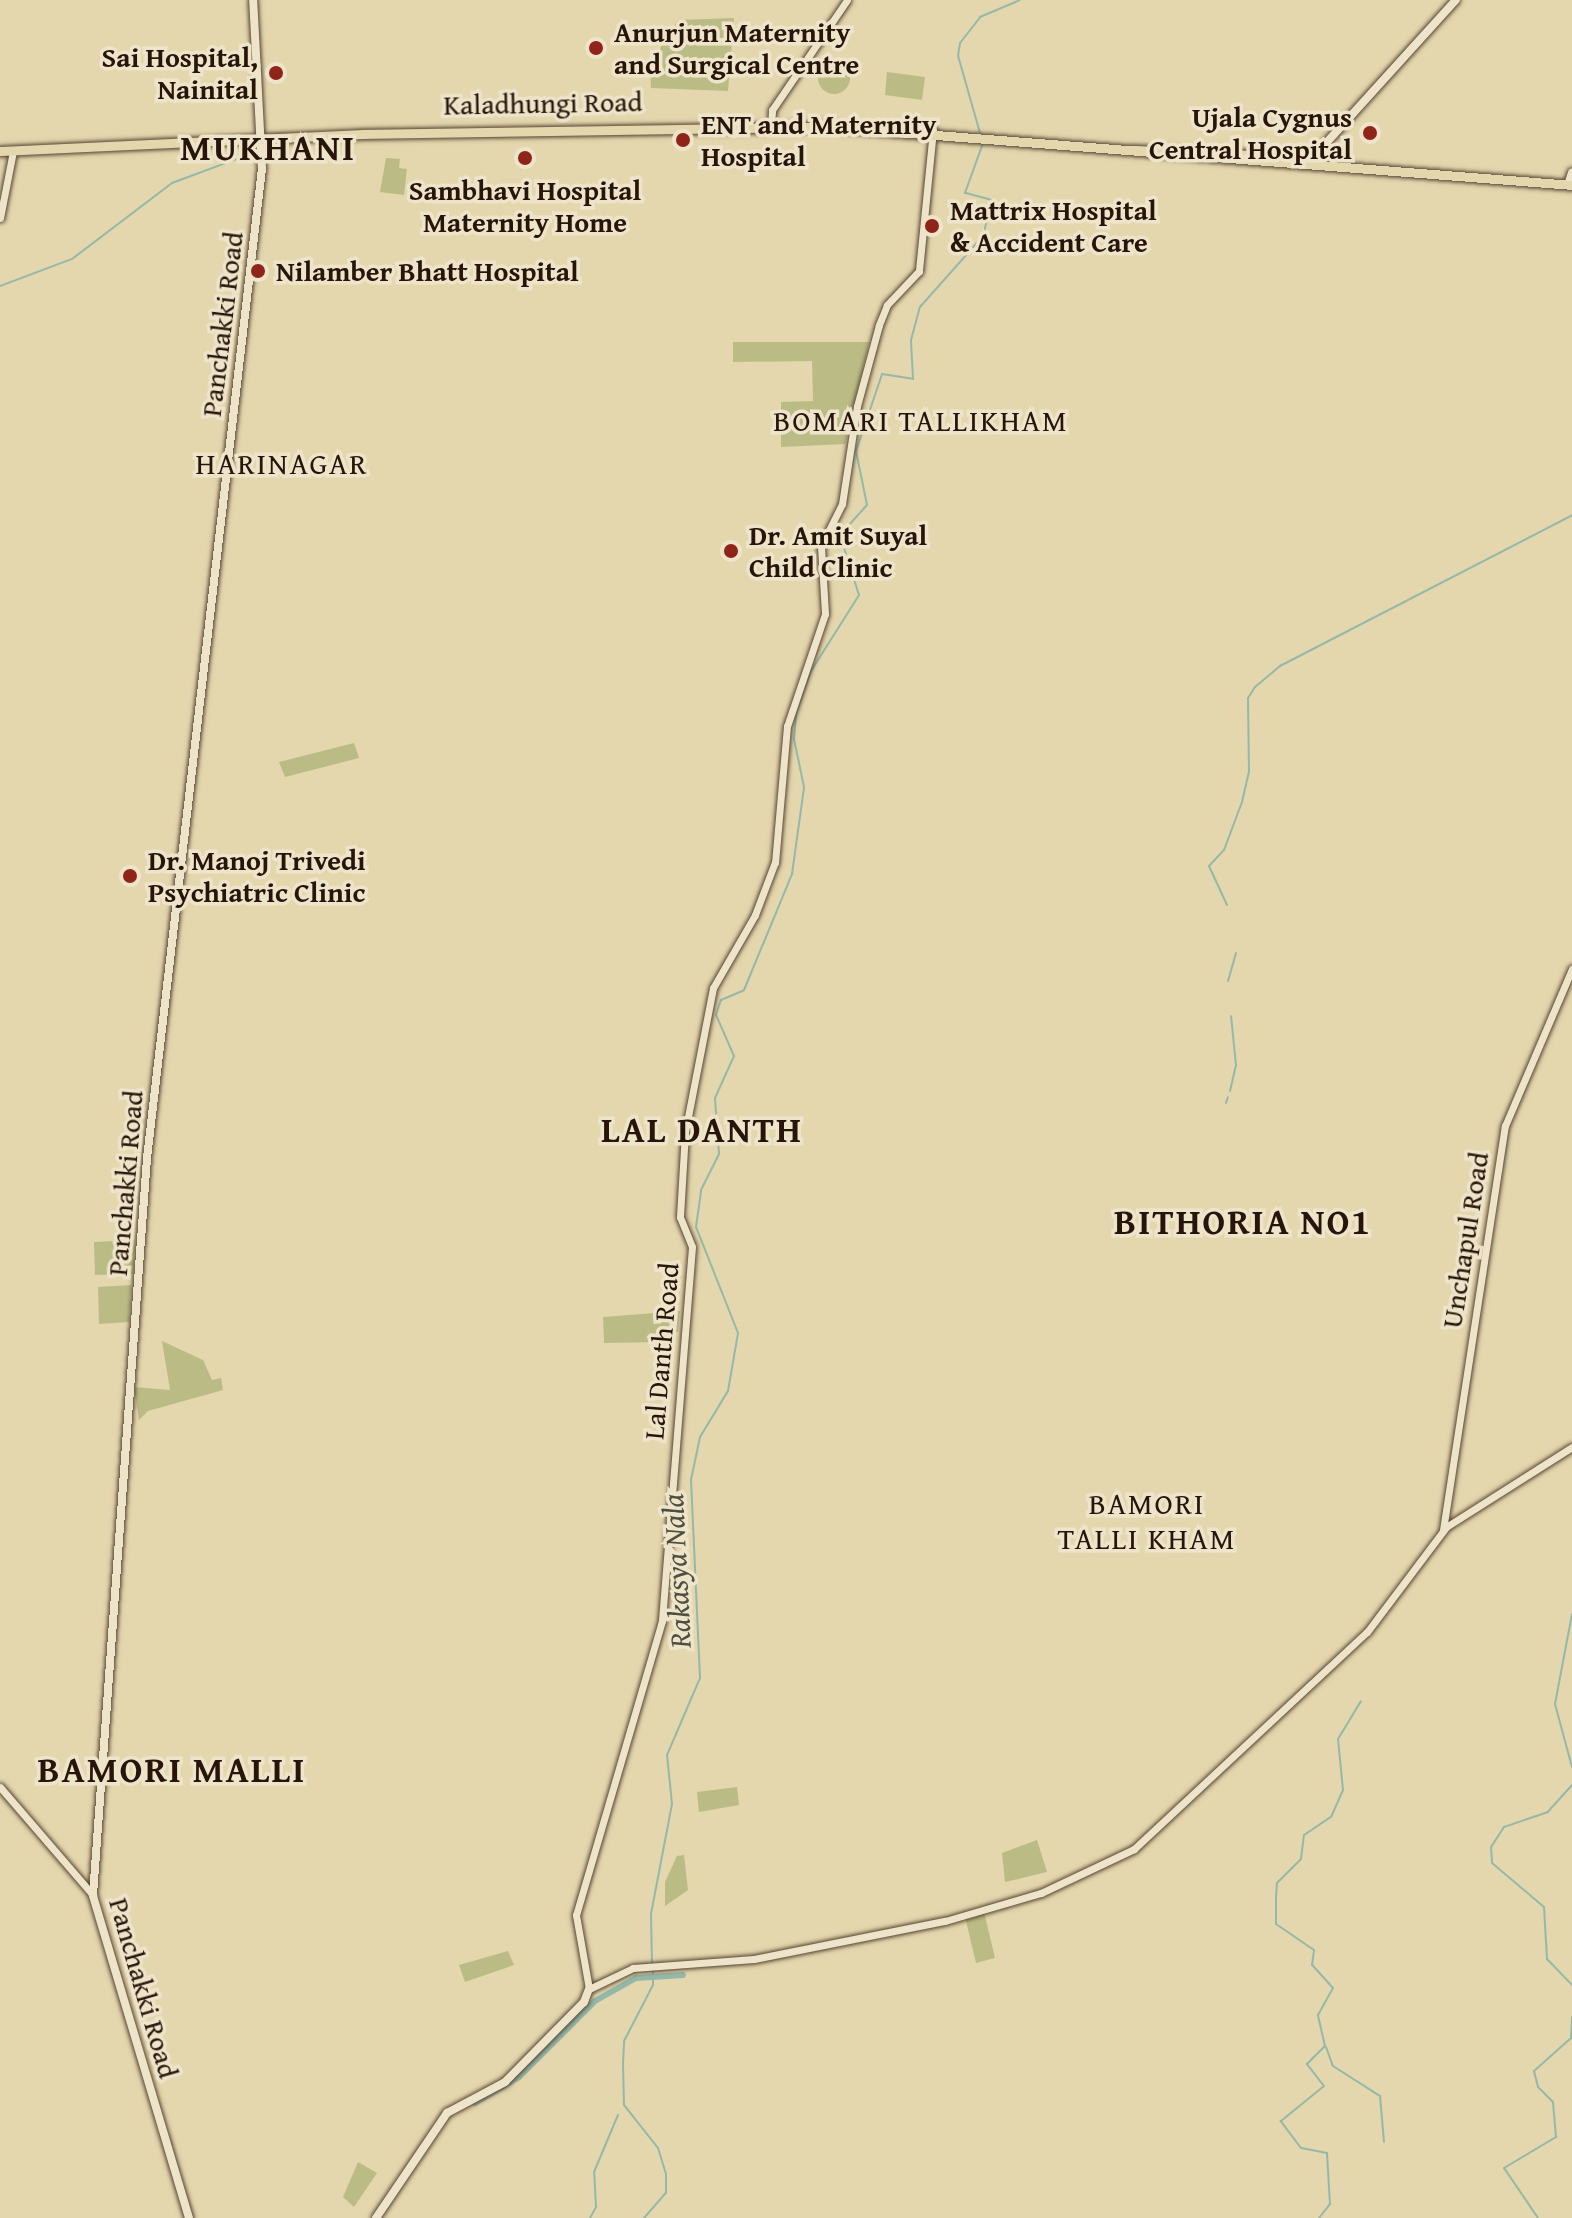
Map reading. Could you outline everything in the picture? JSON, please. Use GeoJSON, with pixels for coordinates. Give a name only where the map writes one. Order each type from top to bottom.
{"type":"FeatureCollection","features":[{"type":"Feature","properties":{"kind":"main road","name":"Panchakki Road"},"geometry":{"type":"LineString","coordinates":[[189,2218],[93,1895],[147,1158],[263,139],[253,0]]}},
{"type":"Feature","properties":{"kind":"main road"},"geometry":{"type":"LineString","coordinates":[[1317,160],[1456,0]]}},
{"type":"Feature","properties":{"kind":"main road","name":"Kaladhungi Road"},"geometry":{"type":"LineString","coordinates":[[0,148],[263,139],[385,130],[771,123],[1084,147],[1317,160],[1415,171],[1571,181]]}},
{"type":"Feature","properties":{"kind":"main road"},"geometry":{"type":"LineString","coordinates":[[376,2218],[447,2113],[505,2082],[584,2002],[589,1989]]}},
{"type":"Feature","properties":{"kind":"street"},"geometry":{"type":"LineString","coordinates":[[771,123],[847,0]]}},
{"type":"Feature","properties":{"kind":"street","name":"Lal Danth Road"},"geometry":{"type":"LineString","coordinates":[[589,1989],[576,1915],[663,1616],[691,1261],[680,1217],[685,1132],[713,988],[755,915],[775,862],[787,726],[825,614],[821,546],[842,504],[857,406],[879,325],[887,305],[919,271],[932,133]]}},
{"type":"Feature","properties":{"kind":"street"},"geometry":{"type":"LineString","coordinates":[[0,218],[13,148]]}},
{"type":"Feature","properties":{"kind":"street","name":"Unchapul Road"},"geometry":{"type":"LineString","coordinates":[[1443,1530],[1505,1126],[1572,969]]}},
{"type":"Feature","properties":{"kind":"street"},"geometry":{"type":"LineString","coordinates":[[589,1989],[633,1968],[754,1959],[913,1929],[1041,1893],[1134,1849],[1367,1632],[1443,1530],[1572,1447]]}},
{"type":"Feature","properties":{"kind":"street"},"geometry":{"type":"LineString","coordinates":[[0,1787],[93,1895]]}},
{"type":"Feature","properties":{"kind":"green space"},"geometry":{"type":"Polygon","coordinates":[[[734,18],[728,91],[651,88],[650,64],[678,20],[734,18]]]}},
{"type":"Feature","properties":{"kind":"green space"},"geometry":{"type":"Polygon","coordinates":[[[834,62],[845,67],[850,78],[845,89],[834,94],[823,89],[818,78],[823,67],[834,62]]]}},
{"type":"Feature","properties":{"kind":"green space"},"geometry":{"type":"Polygon","coordinates":[[[887,72],[925,77],[922,100],[885,95],[887,72]]]}},
{"type":"Feature","properties":{"kind":"green space"},"geometry":{"type":"Polygon","coordinates":[[[386,158],[400,159],[399,168],[407,169],[404,195],[380,192],[386,158]]]}},
{"type":"Feature","properties":{"kind":"green space"},"geometry":{"type":"Polygon","coordinates":[[[733,342],[869,342],[845,444],[781,447],[781,402],[813,401],[812,361],[733,362],[733,342]]]}},
{"type":"Feature","properties":{"kind":"green space"},"geometry":{"type":"Polygon","coordinates":[[[354,743],[359,758],[285,777],[279,762],[354,743]]]}},
{"type":"Feature","properties":{"kind":"green space"},"geometry":{"type":"Polygon","coordinates":[[[135,1240],[133,1274],[95,1275],[94,1242],[135,1240]]]}},
{"type":"Feature","properties":{"kind":"green space"},"geometry":{"type":"Polygon","coordinates":[[[131,1285],[129,1322],[99,1324],[98,1287],[131,1285]]]}},
{"type":"Feature","properties":{"kind":"green space"},"geometry":{"type":"Polygon","coordinates":[[[680,1311],[678,1332],[660,1332],[659,1342],[604,1343],[603,1317],[680,1311]]]}},
{"type":"Feature","properties":{"kind":"green space"},"geometry":{"type":"Polygon","coordinates":[[[162,1341],[203,1360],[212,1380],[221,1378],[223,1390],[148,1411],[139,1420],[134,1387],[170,1390],[162,1341]]]}},
{"type":"Feature","properties":{"kind":"green space"},"geometry":{"type":"Polygon","coordinates":[[[737,1787],[739,1805],[699,1812],[697,1792],[737,1787]]]}},
{"type":"Feature","properties":{"kind":"green space"},"geometry":{"type":"Polygon","coordinates":[[[1037,1840],[1047,1872],[1005,1882],[1002,1853],[1037,1840]]]}},
{"type":"Feature","properties":{"kind":"green space"},"geometry":{"type":"Polygon","coordinates":[[[684,1855],[688,1890],[665,1906],[665,1882],[677,1856],[684,1855]]]}},
{"type":"Feature","properties":{"kind":"green space"},"geometry":{"type":"Polygon","coordinates":[[[984,1912],[995,1958],[976,1963],[965,1917],[984,1912]]]}},
{"type":"Feature","properties":{"kind":"green space"},"geometry":{"type":"Polygon","coordinates":[[[508,1951],[514,1965],[465,1982],[459,1965],[508,1951]]]}},
{"type":"Feature","properties":{"kind":"green space"},"geometry":{"type":"Polygon","coordinates":[[[358,2162],[377,2173],[354,2207],[343,2197],[358,2162]]]}},
{"type":"Feature","properties":{"kind":"waterway","name":"Rakasya Nala"},"geometry":{"type":"LineString","coordinates":[[980,133],[958,56],[960,43],[980,17],[1020,0]]}},
{"type":"Feature","properties":{"kind":"waterway","name":"Rakasya Nala"},"geometry":{"type":"LineString","coordinates":[[652,1963],[651,1914],[672,1804],[667,1755],[700,1678],[691,1480],[700,1437],[728,1391],[738,1333],[696,1227],[701,1190],[719,1154],[715,1098],[734,1056],[716,1015],[721,1000],[744,990],[792,874],[804,787],[794,739],[796,714],[811,671],[859,595],[840,535],[867,505],[856,451],[882,374],[913,379],[911,340],[920,307],[983,236],[992,200],[965,193],[983,143]]}},
{"type":"Feature","properties":{"kind":"waterway"},"geometry":{"type":"LineString","coordinates":[[0,286],[72,259],[172,183],[258,151]]}},
{"type":"Feature","properties":{"kind":"waterway"},"geometry":{"type":"LineString","coordinates":[[1227,905],[1209,866],[1224,850],[1242,802],[1249,772],[1248,698],[1255,687],[1280,666],[1572,515]]}},
{"type":"Feature","properties":{"kind":"waterway"},"geometry":{"type":"LineString","coordinates":[[1228,981],[1236,953]]}},
{"type":"Feature","properties":{"kind":"waterway"},"geometry":{"type":"LineString","coordinates":[[1230,1091],[1236,1065],[1231,1016]]}},
{"type":"Feature","properties":{"kind":"waterway"},"geometry":{"type":"LineString","coordinates":[[1226,1103],[1228,1097]]}},
{"type":"Feature","properties":{"kind":"waterway"},"geometry":{"type":"LineString","coordinates":[[1572,1614],[1555,1704],[1572,1767]]}},
{"type":"Feature","properties":{"kind":"waterway"},"geometry":{"type":"LineString","coordinates":[[1319,2218],[1330,2204],[1327,2153],[1301,2148],[1281,2121],[1324,2086],[1307,2064],[1325,2046],[1318,2015],[1333,1988],[1312,1965],[1314,1950],[1276,1924],[1277,1883],[1301,1859],[1304,1835],[1331,1817],[1343,1790],[1338,1739],[1361,1701]]}},
{"type":"Feature","properties":{"kind":"waterway"},"geometry":{"type":"LineString","coordinates":[[1572,1785],[1548,1812],[1504,1827],[1491,1847],[1492,1863],[1544,1907],[1547,1959],[1572,1985]]}},
{"type":"Feature","properties":{"kind":"waterway","name":"Rakasya Nala"},"geometry":{"type":"LineString","coordinates":[[644,2218],[666,2193],[666,2174],[658,2148],[624,2105],[623,2063],[624,2041],[653,1985],[653,1969]]}},
{"type":"Feature","properties":{"kind":"waterway"},"geometry":{"type":"LineString","coordinates":[[475,2103],[519,2077],[595,2001],[636,1978],[683,1975]]}},
{"type":"Feature","properties":{"kind":"waterway"},"geometry":{"type":"LineString","coordinates":[[1538,2218],[1504,2168],[1556,2137],[1553,2102],[1538,2087],[1534,2071],[1571,2038],[1572,2017]]}},
{"type":"Feature","properties":{"kind":"waterway"},"geometry":{"type":"LineString","coordinates":[[1326,2047],[1333,2066],[1380,2096],[1384,2142]]}},
{"type":"Feature","properties":{"kind":"waterway"},"geometry":{"type":"LineString","coordinates":[[590,2218],[596,2207],[594,2172],[618,2115]]}},
{"type":"Feature","properties":{"kind":"place","name":"Anurjun Maternity and Surgical Centre"},"geometry":{"type":"Point","coordinates":[596,48]}},
{"type":"Feature","properties":{"kind":"place","name":"Sai Hospital, Nainital"},"geometry":{"type":"Point","coordinates":[276,73]}},
{"type":"Feature","properties":{"kind":"place","name":"Ujala Cygnus Central Hospital"},"geometry":{"type":"Point","coordinates":[1370,133]}},
{"type":"Feature","properties":{"kind":"place","name":"ENT and Maternity Hospital"},"geometry":{"type":"Point","coordinates":[683,140]}},
{"type":"Feature","properties":{"kind":"place","name":"Sambhavi Hospital Maternity Home"},"geometry":{"type":"Point","coordinates":[525,158]}},
{"type":"Feature","properties":{"kind":"place","name":"Mattrix Hospital & Accident Care"},"geometry":{"type":"Point","coordinates":[932,226]}},
{"type":"Feature","properties":{"kind":"place","name":"Nilamber Bhatt Hospital"},"geometry":{"type":"Point","coordinates":[258,271]}},
{"type":"Feature","properties":{"kind":"place","name":"Dr. Amit Suyal Child Clinic"},"geometry":{"type":"Point","coordinates":[731,551]}},
{"type":"Feature","properties":{"kind":"place","name":"Dr. Manoj Trivedi Psychiatric Clinic"},"geometry":{"type":"Point","coordinates":[130,876]}},
{"type":"Feature","properties":{"kind":"district","name":"MUKHANI"},"geometry":{"type":"Point","coordinates":[268,147]}},
{"type":"Feature","properties":{"kind":"district","name":"BOMARI TALLIKHAM"},"geometry":{"type":"Point","coordinates":[921,420]}},
{"type":"Feature","properties":{"kind":"district","name":"HARINAGAR"},"geometry":{"type":"Point","coordinates":[282,463]}},
{"type":"Feature","properties":{"kind":"district","name":"LAL DANTH"},"geometry":{"type":"Point","coordinates":[702,1129]}},
{"type":"Feature","properties":{"kind":"district","name":"BITHORIA NO1"},"geometry":{"type":"Point","coordinates":[1243,1221]}},
{"type":"Feature","properties":{"kind":"district","name":"BAMORI TALLI KHAM"},"geometry":{"type":"Point","coordinates":[1147,1520]}},
{"type":"Feature","properties":{"kind":"district","name":"BAMORI MALLI"},"geometry":{"type":"Point","coordinates":[172,1769]}}]}
